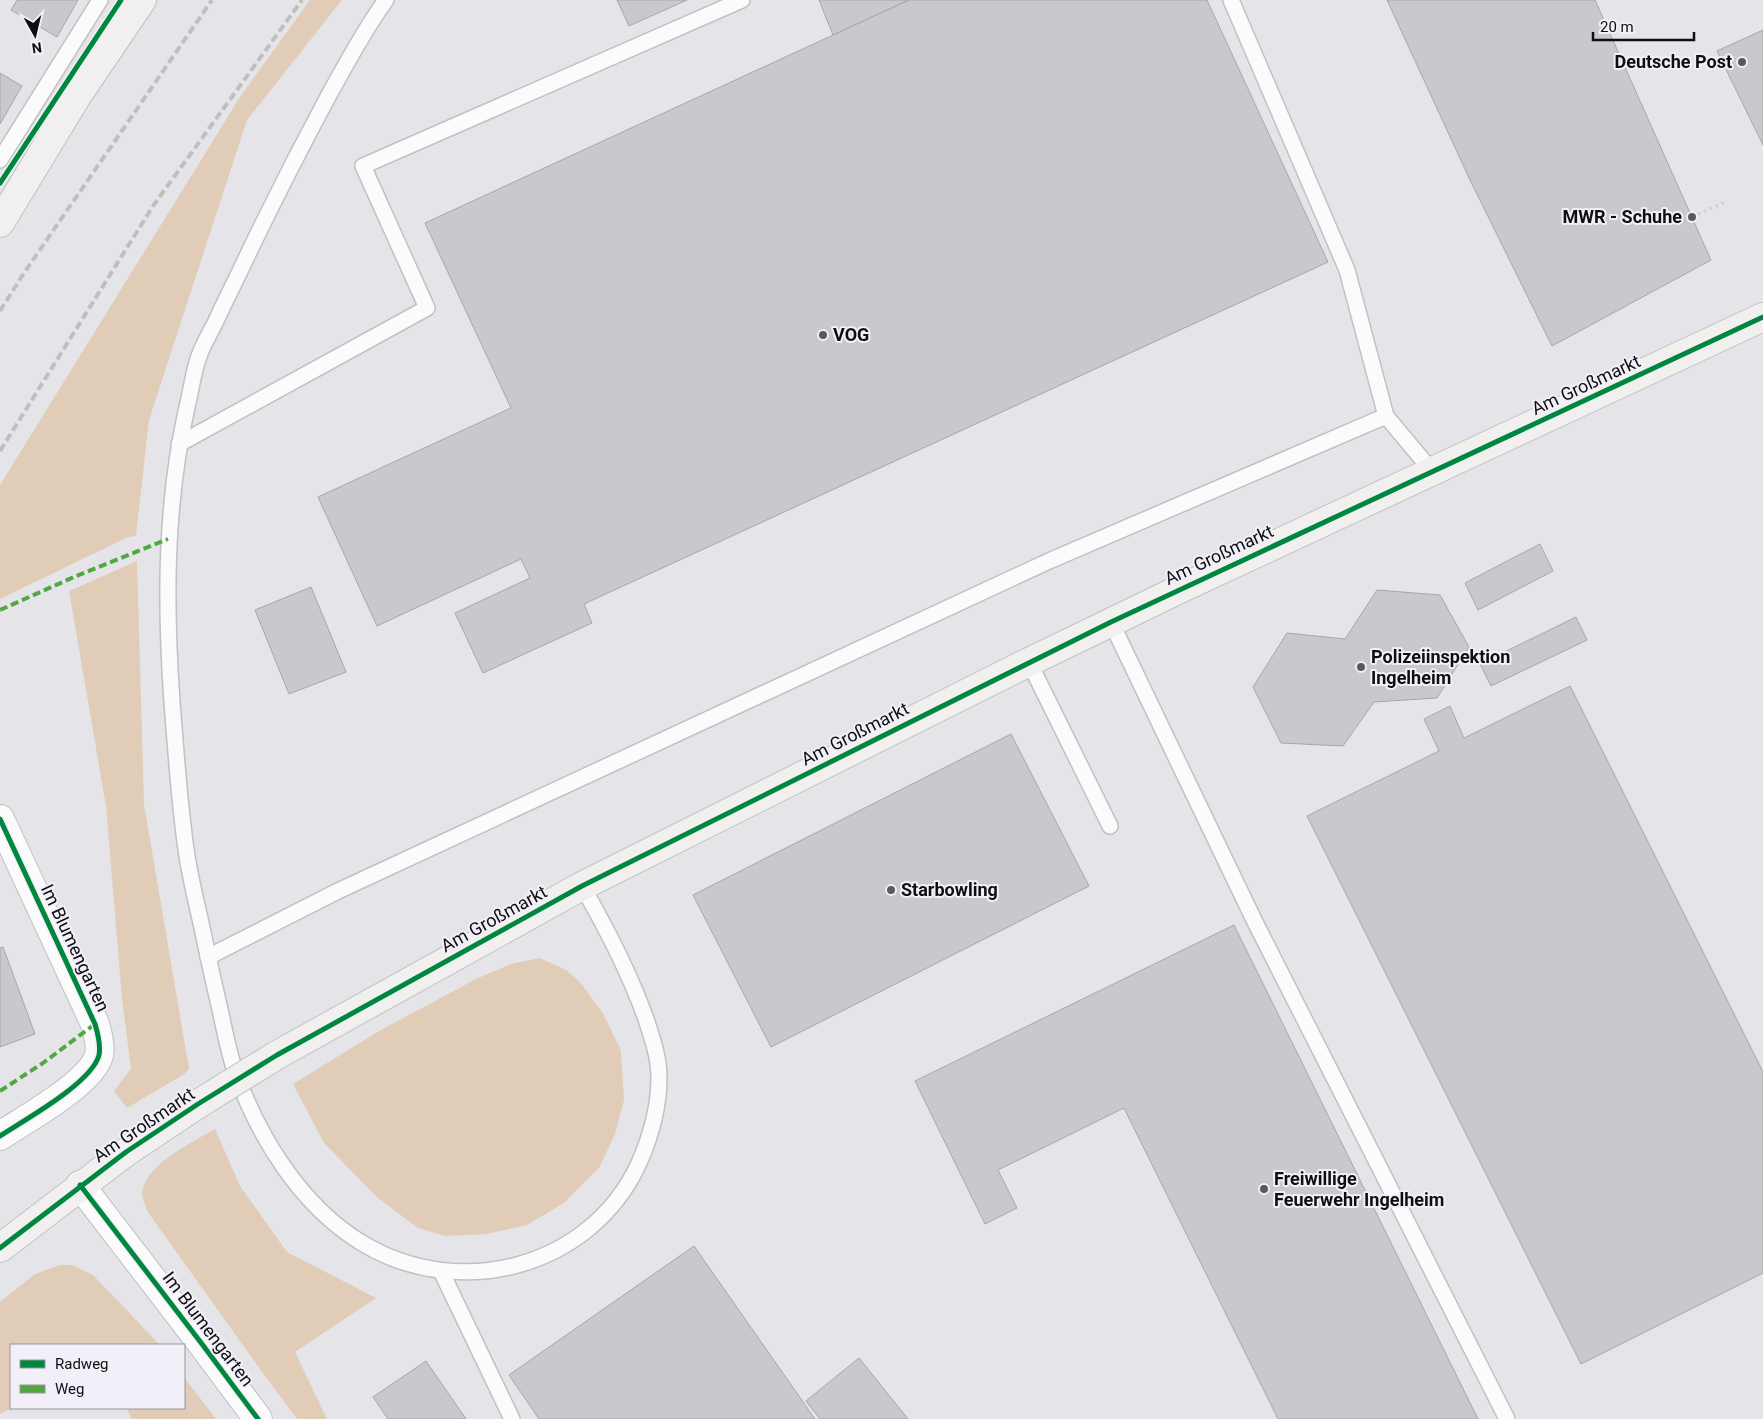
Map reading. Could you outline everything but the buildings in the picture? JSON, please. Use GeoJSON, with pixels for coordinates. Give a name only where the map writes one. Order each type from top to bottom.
{"type":"FeatureCollection","features":[{"type":"Feature","properties":{"kind":"main road"},"geometry":{"type":"LineString","coordinates":[[0,223],[77,96],[142,0]]}},
{"type":"Feature","properties":{"kind":"main road","name":"Am Großmarkt"},"geometry":{"type":"LineString","coordinates":[[0,1248],[80,1185],[198,1104],[277,1055],[582,886],[1111,622],[1763,317]]}},
{"type":"Feature","properties":{"kind":"street","name":"Im Blumengarten"},"geometry":{"type":"LineString","coordinates":[[0,819],[95,1024],[99,1039],[99,1056],[89,1072],[75,1086],[0,1136]]}},
{"type":"Feature","properties":{"kind":"street","name":"Im Blumengarten"},"geometry":{"type":"LineString","coordinates":[[80,1185],[258,1419]]}},
{"type":"Feature","properties":{"kind":"lane"},"geometry":{"type":"LineString","coordinates":[[0,160],[100,0]]}},
{"type":"Feature","properties":{"kind":"lane"},"geometry":{"type":"LineString","coordinates":[[386,0],[367,26],[308,135],[199,356],[178,444],[168,539],[168,641],[175,744],[186,852],[235,1071],[274,1155],[295,1183],[331,1221],[359,1242],[390,1259],[424,1269],[458,1273],[493,1271],[527,1263],[559,1248],[588,1228],[613,1204],[633,1176],[648,1144],[657,1110],[659,1075],[654,1045],[638,999],[614,942],[582,886]]}},
{"type":"Feature","properties":{"kind":"lane"},"geometry":{"type":"LineString","coordinates":[[178,444],[428,308],[363,166],[742,0]]}},
{"type":"Feature","properties":{"kind":"lane"},"geometry":{"type":"LineString","coordinates":[[1231,0],[1347,270],[1386,416],[1432,471]]}},
{"type":"Feature","properties":{"kind":"lane"},"geometry":{"type":"LineString","coordinates":[[208,956],[338,891],[1040,565],[1386,416]]}},
{"type":"Feature","properties":{"kind":"lane"},"geometry":{"type":"LineString","coordinates":[[1111,622],[1254,920],[1507,1419]]}},
{"type":"Feature","properties":{"kind":"lane"},"geometry":{"type":"LineString","coordinates":[[1030,662],[1110,826]]}},
{"type":"Feature","properties":{"kind":"lane"},"geometry":{"type":"LineString","coordinates":[[441,1271],[512,1419]]}},
{"type":"Feature","properties":{"kind":"path"},"geometry":{"type":"LineString","coordinates":[[1692,217],[1725,202]]}},
{"type":"Feature","properties":{"kind":"shaded area"},"geometry":{"type":"Polygon","coordinates":[[[310,0],[342,0],[247,120],[149,420],[136,536],[128,537],[0,599],[0,485],[240,97],[310,0]]]}},
{"type":"Feature","properties":{"kind":"shaded area"},"geometry":{"type":"Polygon","coordinates":[[[137,561],[144,804],[189,1069],[183,1075],[127,1108],[114,1091],[131,1069],[122,999],[106,806],[69,591],[137,561]]]}},
{"type":"Feature","properties":{"kind":"shaded area"},"geometry":{"type":"Polygon","coordinates":[[[540,958],[566,970],[580,982],[604,1015],[621,1051],[624,1100],[615,1134],[599,1168],[564,1203],[527,1225],[486,1234],[445,1236],[418,1228],[378,1198],[324,1143],[293,1084],[379,1031],[476,979],[511,964],[540,958]]]}},
{"type":"Feature","properties":{"kind":"shaded area"},"geometry":{"type":"Polygon","coordinates":[[[215,1129],[240,1186],[287,1252],[376,1298],[295,1352],[327,1419],[297,1419],[147,1211],[142,1196],[144,1185],[150,1175],[170,1156],[215,1129]]]}},
{"type":"Feature","properties":{"kind":"shaded area"},"geometry":{"type":"Polygon","coordinates":[[[60,1265],[72,1265],[93,1275],[159,1344],[10,1344],[10,1409],[0,1414],[0,1302],[35,1274],[60,1265]]]}},
{"type":"Feature","properties":{"kind":"shaded area"},"geometry":{"type":"Polygon","coordinates":[[[185,1378],[216,1419],[132,1419],[127,1409],[185,1409],[185,1378]]]}},
{"type":"Feature","properties":{"kind":"railway"},"geometry":{"type":"LineString","coordinates":[[0,311],[24,273],[212,0]]}},
{"type":"Feature","properties":{"kind":"railway"},"geometry":{"type":"LineString","coordinates":[[0,451],[153,206],[302,0]]}},
{"type":"Feature","properties":{"kind":"marked path"},"geometry":{"type":"LineString","coordinates":[[0,610],[74,577],[168,539]]}},
{"type":"Feature","properties":{"kind":"marked path"},"geometry":{"type":"LineString","coordinates":[[0,1091],[43,1063],[95,1024]]}},
{"type":"Feature","properties":{"kind":"cycle path"},"geometry":{"type":"LineString","coordinates":[[0,183],[121,0]]}},
{"type":"Feature","properties":{"kind":"cycle path"},"geometry":{"type":"LineString","coordinates":[[0,1248],[126,1152],[198,1104],[277,1055],[582,886],[1111,622],[1763,317]]}},
{"type":"Feature","properties":{"kind":"cycle path"},"geometry":{"type":"LineString","coordinates":[[0,819],[95,1024],[100,1047],[94,1066],[71,1089],[0,1136]]}},
{"type":"Feature","properties":{"kind":"cycle path"},"geometry":{"type":"LineString","coordinates":[[80,1185],[258,1419]]}},
{"type":"Feature","properties":{"kind":"place","name":"Deutsche Post"},"geometry":{"type":"Point","coordinates":[1742,62]}},
{"type":"Feature","properties":{"kind":"place","name":"MWR - Schuhe"},"geometry":{"type":"Point","coordinates":[1692,217]}},
{"type":"Feature","properties":{"kind":"place","name":"VOG"},"geometry":{"type":"Point","coordinates":[823,335]}},
{"type":"Feature","properties":{"kind":"place","name":"Polizeiinspektion Ingelheim"},"geometry":{"type":"Point","coordinates":[1361,667]}},
{"type":"Feature","properties":{"kind":"place","name":"Starbowling"},"geometry":{"type":"Point","coordinates":[891,890]}},
{"type":"Feature","properties":{"kind":"place","name":"Freiwillige Feuerwehr Ingelheim"},"geometry":{"type":"Point","coordinates":[1264,1189]}}]}
